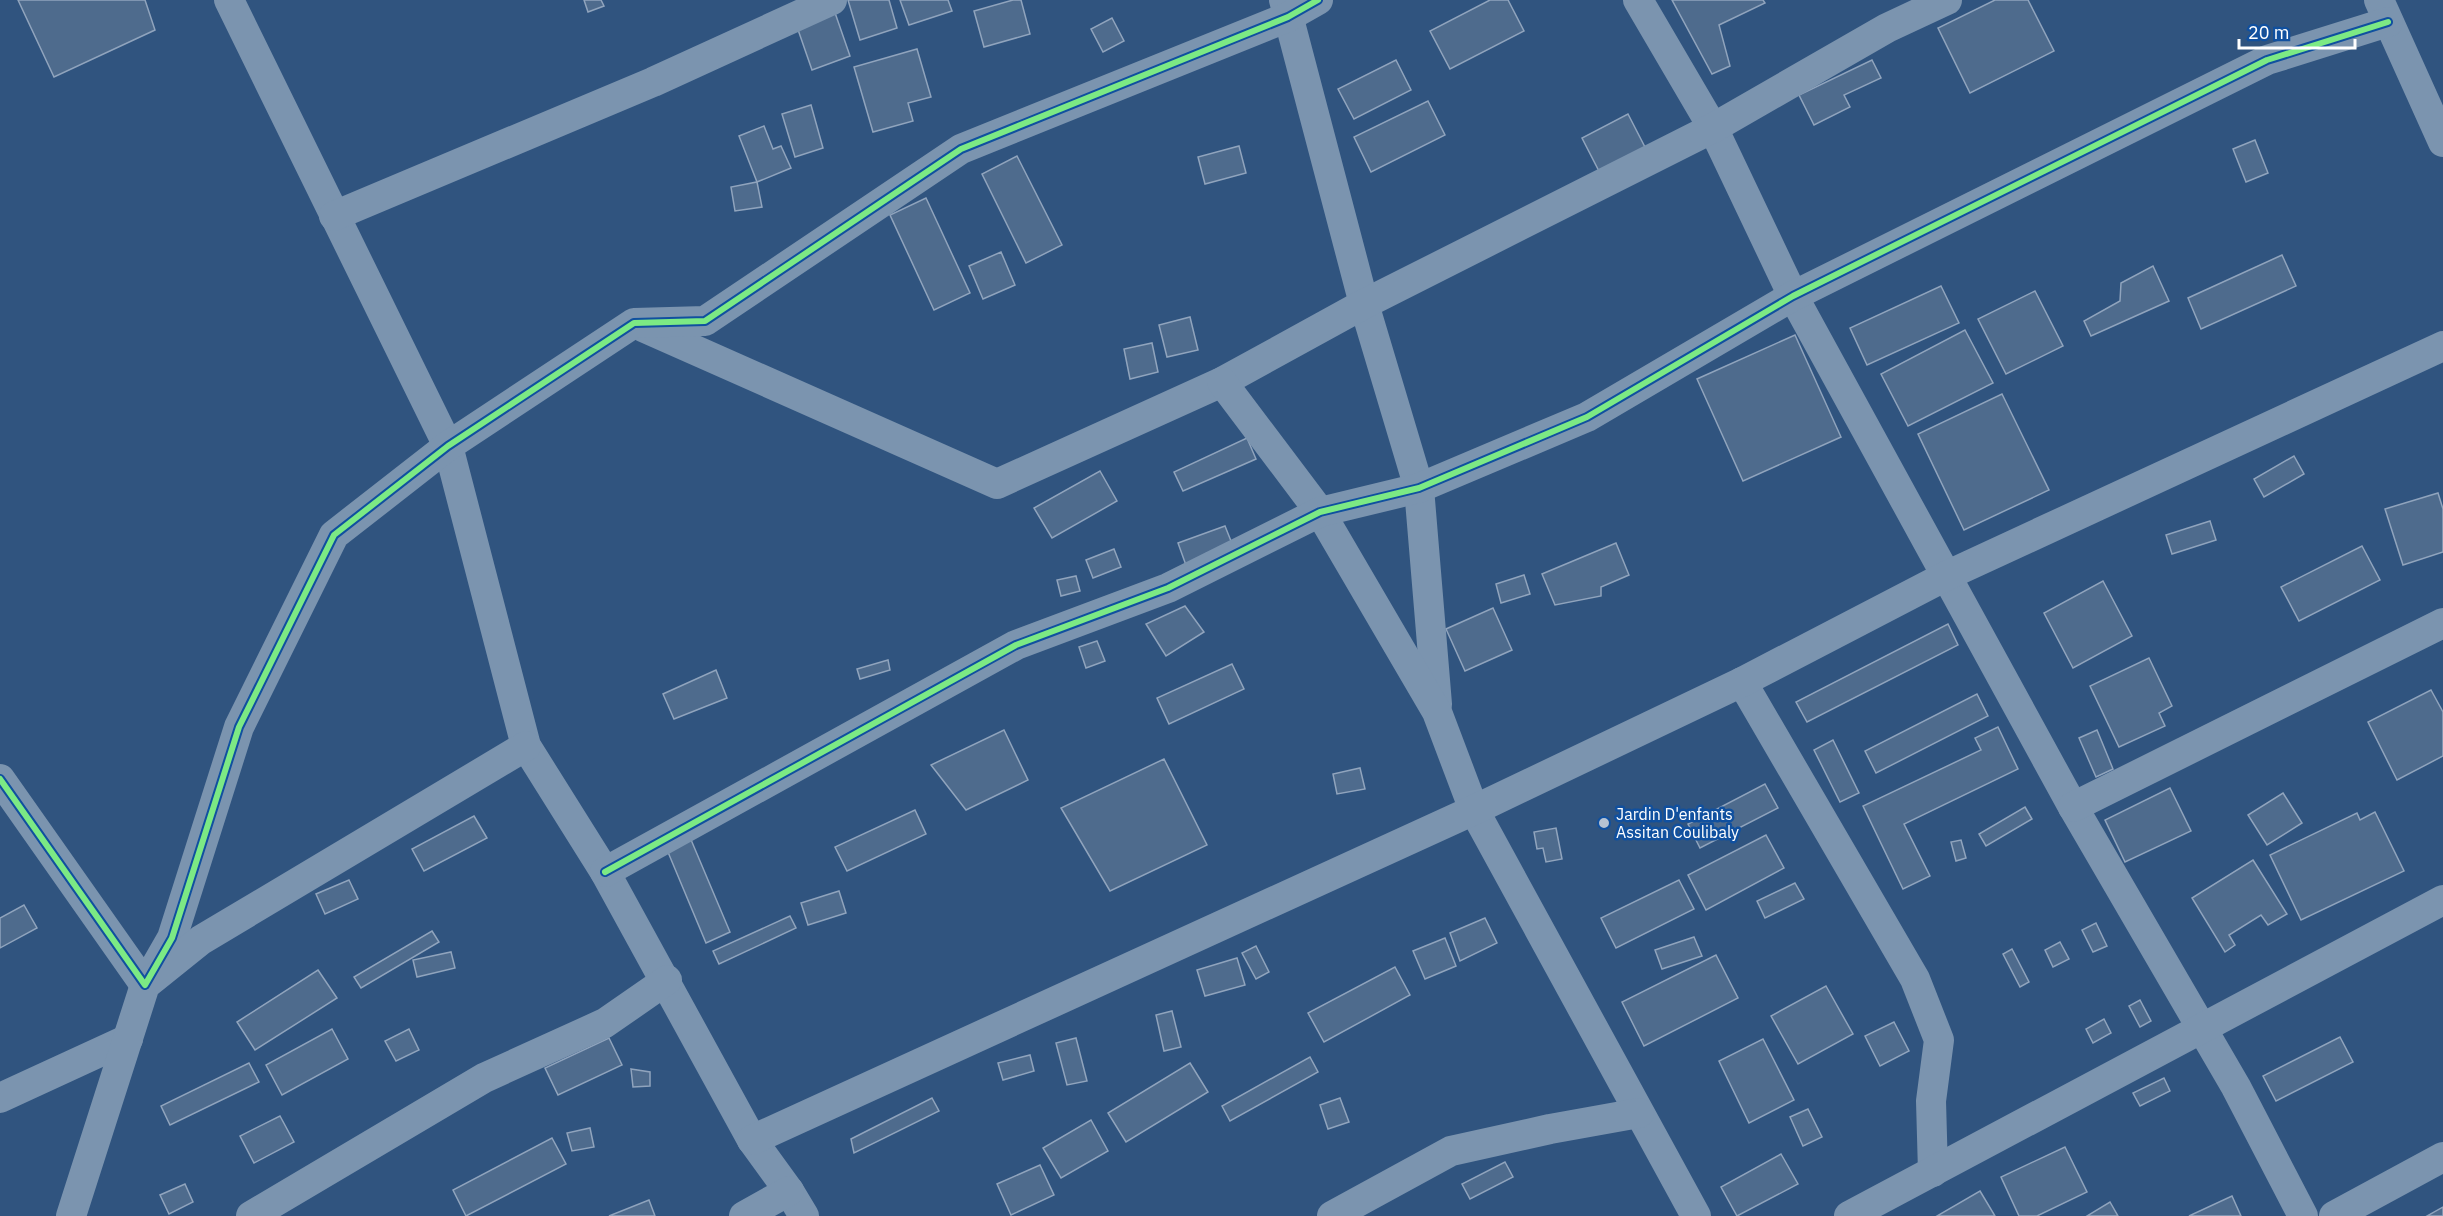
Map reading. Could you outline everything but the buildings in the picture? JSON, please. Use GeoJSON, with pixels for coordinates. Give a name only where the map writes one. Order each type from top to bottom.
{"type":"FeatureCollection","features":[{"type":"Feature","properties":{"kind":"street"},"geometry":{"type":"LineString","coordinates":[[229,0],[448,446],[526,746],[605,872],[667,980],[752,1140],[797,1203],[744,1216]]}},
{"type":"Feature","properties":{"kind":"street"},"geometry":{"type":"LineString","coordinates":[[334,216],[653,82],[832,0]]}},
{"type":"Feature","properties":{"kind":"street"},"geometry":{"type":"LineString","coordinates":[[71,1216],[145,985],[172,938],[239,727],[334,535],[448,446],[634,323],[705,321],[961,149],[1286,8],[1318,0]]}},
{"type":"Feature","properties":{"kind":"street"},"geometry":{"type":"LineString","coordinates":[[1638,0],[1713,128],[1793,296],[1948,575],[2073,807],[2236,1087],[2303,1216]]}},
{"type":"Feature","properties":{"kind":"street"},"geometry":{"type":"LineString","coordinates":[[634,323],[997,484],[1222,382],[1364,304],[1713,128],[1887,28],[1947,0]]}},
{"type":"Feature","properties":{"kind":"street"},"geometry":{"type":"LineString","coordinates":[[1286,8],[1364,304],[1419,488],[1437,712]]}},
{"type":"Feature","properties":{"kind":"street"},"geometry":{"type":"LineString","coordinates":[[605,872],[1016,645],[1168,588],[1320,512],[1419,488],[1587,417],[1793,296],[2267,60],[2383,11],[2443,142]]}},
{"type":"Feature","properties":{"kind":"street"},"geometry":{"type":"LineString","coordinates":[[752,1140],[1474,810],[1742,682],[1948,575],[2443,346]]}},
{"type":"Feature","properties":{"kind":"street"},"geometry":{"type":"LineString","coordinates":[[1222,382],[1320,512],[1437,712],[1474,810],[1696,1216]]}},
{"type":"Feature","properties":{"kind":"street"},"geometry":{"type":"LineString","coordinates":[[2073,807],[2443,623]]}},
{"type":"Feature","properties":{"kind":"street"},"geometry":{"type":"LineString","coordinates":[[1742,682],[1915,979],[1939,1040],[1931,1101],[1933,1172]]}},
{"type":"Feature","properties":{"kind":"street"},"geometry":{"type":"LineString","coordinates":[[145,985],[201,940],[526,746]]}},
{"type":"Feature","properties":{"kind":"street"},"geometry":{"type":"LineString","coordinates":[[0,779],[145,985]]}},
{"type":"Feature","properties":{"kind":"street"},"geometry":{"type":"LineString","coordinates":[[1849,1216],[2443,900]]}},
{"type":"Feature","properties":{"kind":"street"},"geometry":{"type":"LineString","coordinates":[[252,1216],[484,1077],[605,1023],[667,980]]}},
{"type":"Feature","properties":{"kind":"street"},"geometry":{"type":"LineString","coordinates":[[0,1098],[128,1039]]}},
{"type":"Feature","properties":{"kind":"street"},"geometry":{"type":"LineString","coordinates":[[1332,1216],[1451,1151],[1550,1129],[1639,1113]]}},
{"type":"Feature","properties":{"kind":"street"},"geometry":{"type":"LineString","coordinates":[[2334,1216],[2443,1157]]}},
{"type":"Feature","properties":{"kind":"cycle path"},"geometry":{"type":"LineString","coordinates":[[0,779],[145,985],[172,938],[239,727],[334,535],[448,446],[634,323],[705,321],[961,149],[1288,17],[1318,0]]}},
{"type":"Feature","properties":{"kind":"cycle path"},"geometry":{"type":"LineString","coordinates":[[605,872],[1016,645],[1168,588],[1320,512],[1419,488],[1587,417],[1793,296],[2267,60],[2388,22]]}},
{"type":"Feature","properties":{"kind":"place","name":"Jardin D'enfants Assitan Coulibaly"},"geometry":{"type":"Point","coordinates":[1604,823]}}]}
